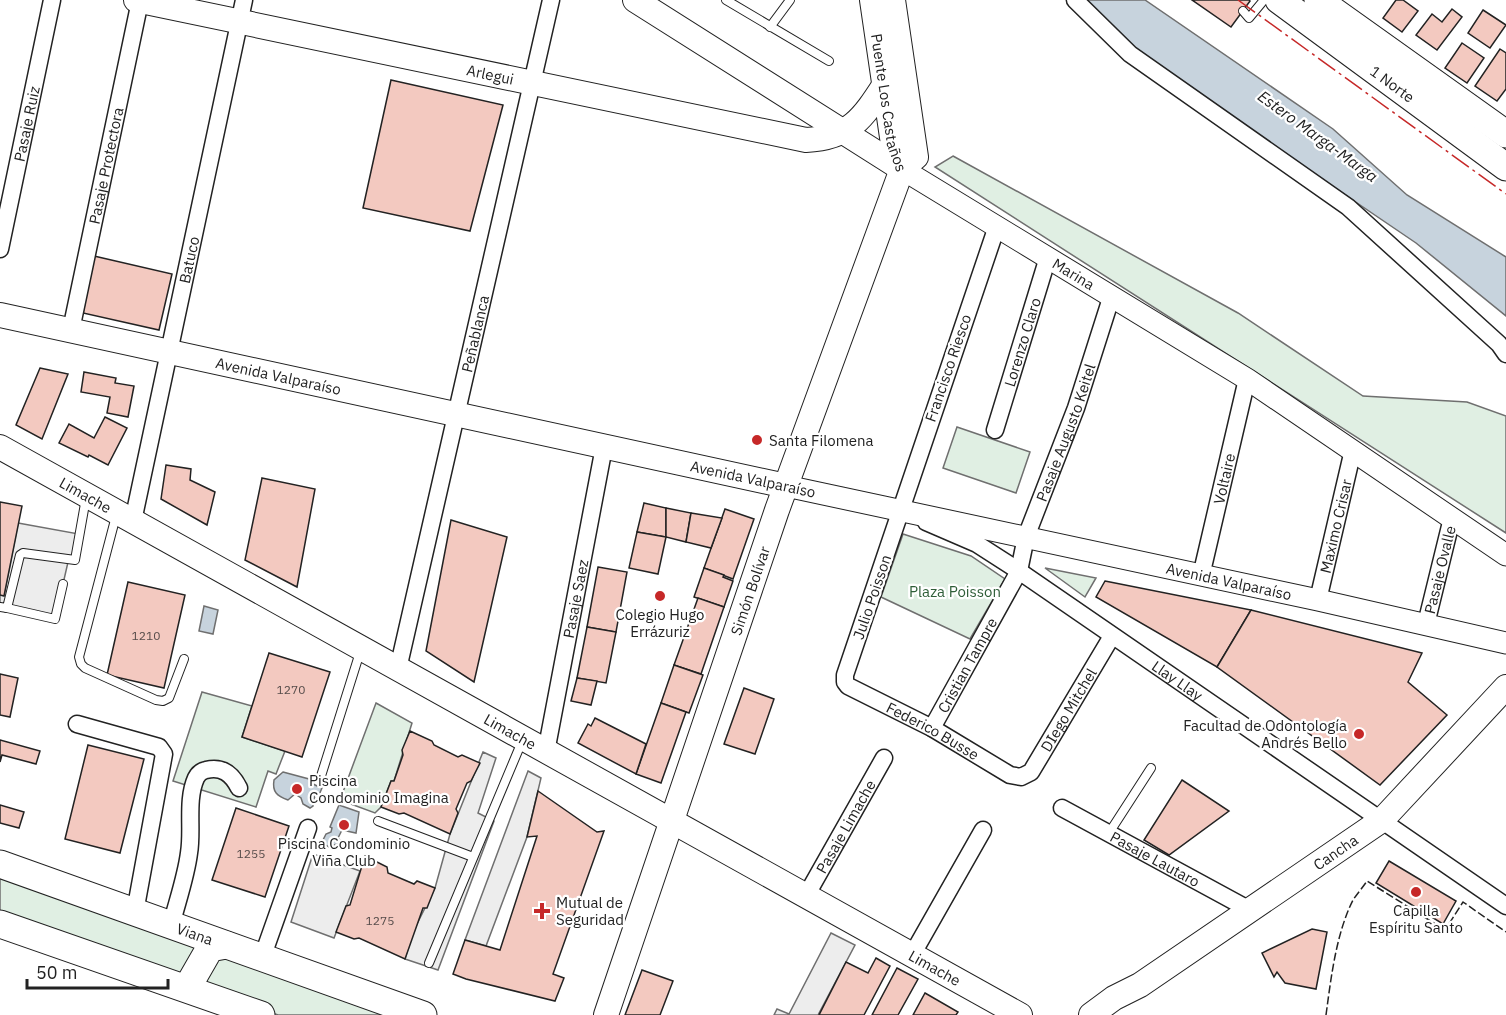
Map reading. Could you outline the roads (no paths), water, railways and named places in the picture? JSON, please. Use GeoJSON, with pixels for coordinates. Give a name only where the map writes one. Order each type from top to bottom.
{"type":"FeatureCollection","features":[{"type":"Feature","properties":{"kind":"main road","name":"Marina"},"geometry":{"type":"LineString","coordinates":[[635,0],[851,126],[909,163]]}},
{"type":"Feature","properties":{"kind":"main road","name":"Puente Los Castaños"},"geometry":{"type":"LineString","coordinates":[[872,0],[893,144],[909,163]]}},
{"type":"Feature","properties":{"kind":"main road","name":"Puente Los Castaños"},"geometry":{"type":"LineString","coordinates":[[893,0],[909,163]]}},
{"type":"Feature","properties":{"kind":"main road","name":"1 Norte"},"geometry":{"type":"LineString","coordinates":[[1279,0],[1506,167]]}},
{"type":"Feature","properties":{"kind":"main road","name":"1 Norte"},"geometry":{"type":"LineString","coordinates":[[1318,0],[1506,134]]}},
{"type":"Feature","properties":{"kind":"main road","name":"Arlegui"},"geometry":{"type":"LineString","coordinates":[[138,1],[242,11],[532,83],[792,138],[821,139],[851,126]]}},
{"type":"Feature","properties":{"kind":"main road"},"geometry":{"type":"LineString","coordinates":[[851,126],[866,112],[885,84]]}},
{"type":"Feature","properties":{"kind":"main road","name":"Simón Bolívar"},"geometry":{"type":"LineString","coordinates":[[606,1015],[786,486],[909,163]]}},
{"type":"Feature","properties":{"kind":"main road","name":"Avenida Valparaíso"},"geometry":{"type":"LineString","coordinates":[[0,315],[786,486]]}},
{"type":"Feature","properties":{"kind":"main road","name":"Limache"},"geometry":{"type":"LineString","coordinates":[[0,447],[806,896],[861,931],[912,955],[1020,1015]]}},
{"type":"Feature","properties":{"kind":"main road","name":"Cancha"},"geometry":{"type":"LineString","coordinates":[[1090,1015],[1114,998],[1140,985],[1382,820],[1504,693]]}},
{"type":"Feature","properties":{"kind":"main road","name":"Viana"},"geometry":{"type":"LineString","coordinates":[[0,864],[423,1015]]}},
{"type":"Feature","properties":{"kind":"main road"},"geometry":{"type":"LineString","coordinates":[[0,924],[261,1015]]}},
{"type":"Feature","properties":{"kind":"main road"},"geometry":{"type":"LineString","coordinates":[[187,988],[210,948],[226,945]]}},
{"type":"Feature","properties":{"kind":"main road","name":"Cancha"},"geometry":{"type":"LineString","coordinates":[[1121,1015],[1140,985]]}},
{"type":"Feature","properties":{"kind":"street","name":"Pasaje Ruiz"},"geometry":{"type":"LineString","coordinates":[[0,249],[52,0]]}},
{"type":"Feature","properties":{"kind":"street","name":"Peñablanca"},"geometry":{"type":"LineString","coordinates":[[398,669],[551,0]]}},
{"type":"Feature","properties":{"kind":"street"},"geometry":{"type":"LineString","coordinates":[[1075,0],[1130,54],[1348,207],[1499,344],[1506,354]]}},
{"type":"Feature","properties":{"kind":"street","name":"Pasaje Protectora"},"geometry":{"type":"LineString","coordinates":[[71,330],[138,1]]}},
{"type":"Feature","properties":{"kind":"street","name":"Batuco"},"geometry":{"type":"LineString","coordinates":[[125,517],[169,350],[242,11]]}},
{"type":"Feature","properties":{"kind":"street","name":"Marina"},"geometry":{"type":"LineString","coordinates":[[909,163],[997,226],[1247,379],[1506,555]]}},
{"type":"Feature","properties":{"kind":"street","name":"Francisco Riesco"},"geometry":{"type":"LineString","coordinates":[[900,511],[997,226]]}},
{"type":"Feature","properties":{"kind":"street","name":"Lorenzo Claro"},"geometry":{"type":"LineString","coordinates":[[995,430],[1048,257]]}},
{"type":"Feature","properties":{"kind":"street","name":"Pasaje Augusto Keitel"},"geometry":{"type":"LineString","coordinates":[[1019,571],[1026,537],[1076,408],[1112,295]]}},
{"type":"Feature","properties":{"kind":"street","name":"Voltaire"},"geometry":{"type":"LineString","coordinates":[[1201,576],[1247,379]]}},
{"type":"Feature","properties":{"kind":"street","name":"Pasaje Saez"},"geometry":{"type":"LineString","coordinates":[[546,752],[604,447]]}},
{"type":"Feature","properties":{"kind":"street","name":"Maximo Crisar"},"geometry":{"type":"LineString","coordinates":[[1318,600],[1353,450]]}},
{"type":"Feature","properties":{"kind":"street","name":"Avenida Valparaíso"},"geometry":{"type":"LineString","coordinates":[[786,486],[1318,600],[1506,643]]}},
{"type":"Feature","properties":{"kind":"street","name":"Llay Llay"},"geometry":{"type":"LineString","coordinates":[[900,511],[977,544],[1019,571],[1506,906]]}},
{"type":"Feature","properties":{"kind":"street","name":"Julio Poisson"},"geometry":{"type":"LineString","coordinates":[[845,682],[845,675],[900,511]]}},
{"type":"Feature","properties":{"kind":"street","name":"Pasaje Ovalle"},"geometry":{"type":"LineString","coordinates":[[1426,624],[1452,518]]}},
{"type":"Feature","properties":{"kind":"street","name":"Cristian Tampre"},"geometry":{"type":"LineString","coordinates":[[932,728],[1019,571]]}},
{"type":"Feature","properties":{"kind":"street","name":"DIego Mitchel"},"geometry":{"type":"LineString","coordinates":[[1021,777],[1030,772],[1112,636]]}},
{"type":"Feature","properties":{"kind":"street","name":"Federico Busse"},"geometry":{"type":"LineString","coordinates":[[845,682],[848,686],[932,728],[1010,775],[1021,777]]}},
{"type":"Feature","properties":{"kind":"street"},"geometry":{"type":"LineString","coordinates":[[77,724],[159,747],[164,754],[135,912]]}},
{"type":"Feature","properties":{"kind":"street","name":"Pasaje Limache"},"geometry":{"type":"LineString","coordinates":[[806,896],[884,758]]}},
{"type":"Feature","properties":{"kind":"street"},"geometry":{"type":"LineString","coordinates":[[171,926],[189,854],[196,776],[203,771],[216,768],[225,771],[235,780],[239,788]]}},
{"type":"Feature","properties":{"kind":"street","name":"Pasaje Lautaro"},"geometry":{"type":"LineString","coordinates":[[1062,808],[1250,910]]}},
{"type":"Feature","properties":{"kind":"street"},"geometry":{"type":"LineString","coordinates":[[262,958],[308,828]]}},
{"type":"Feature","properties":{"kind":"street"},"geometry":{"type":"LineString","coordinates":[[912,955],[983,830]]}},
{"type":"Feature","properties":{"kind":"lane"},"geometry":{"type":"LineString","coordinates":[[726,0],[829,61]]}},
{"type":"Feature","properties":{"kind":"lane"},"geometry":{"type":"LineString","coordinates":[[771,27],[790,0]]}},
{"type":"Feature","properties":{"kind":"lane"},"geometry":{"type":"LineString","coordinates":[[1243,11],[1249,18],[1264,0]]}},
{"type":"Feature","properties":{"kind":"lane"},"geometry":{"type":"LineString","coordinates":[[63,584],[55,619],[4,608],[20,555],[23,553],[75,560],[87,495]]}},
{"type":"Feature","properties":{"kind":"lane"},"geometry":{"type":"LineString","coordinates":[[125,517],[79,657],[81,664],[85,668],[156,700],[163,701],[169,698],[184,658]]}},
{"type":"Feature","properties":{"kind":"lane"},"geometry":{"type":"LineString","coordinates":[[321,776],[362,649]]}},
{"type":"Feature","properties":{"kind":"lane"},"geometry":{"type":"LineString","coordinates":[[429,963],[523,739]]}},
{"type":"Feature","properties":{"kind":"lane"},"geometry":{"type":"LineString","coordinates":[[1109,833],[1151,768]]}},
{"type":"Feature","properties":{"kind":"lane"},"geometry":{"type":"LineString","coordinates":[[378,821],[473,857]]}},
{"type":"Feature","properties":{"kind":"water","name":"Estero Marga-Marga"},"geometry":{"type":"Polygon","coordinates":[[[1084,0],[1145,0],[1333,129],[1407,195],[1506,257],[1506,316],[1416,243],[1120,42],[1084,0]]]}},
{"type":"Feature","properties":{"kind":"water"},"geometry":{"type":"Polygon","coordinates":[[[204,606],[218,610],[213,634],[199,631],[204,606]]]}},
{"type":"Feature","properties":{"kind":"water","name":"Piscina Condominio Imagina"},"geometry":{"type":"Polygon","coordinates":[[[283,772],[309,779],[322,788],[319,795],[315,795],[313,806],[310,808],[303,804],[301,798],[295,794],[288,800],[276,793],[274,780],[283,772]]]}},
{"type":"Feature","properties":{"kind":"water","name":"Piscina Condominio Viña Club"},"geometry":{"type":"Polygon","coordinates":[[[339,805],[359,812],[356,833],[342,830],[338,838],[344,844],[341,848],[337,844],[329,847],[323,840],[326,834],[331,832],[330,827],[339,805]]]}},
{"type":"Feature","properties":{"kind":"place","name":"Santa Filomena"},"geometry":{"type":"Point","coordinates":[757,440]}},
{"type":"Feature","properties":{"kind":"place","name":"Colegio Hugo Errázuriz"},"geometry":{"type":"Point","coordinates":[660,596]}},
{"type":"Feature","properties":{"kind":"place","name":"Facultad de Odontología Andrés Bello"},"geometry":{"type":"Point","coordinates":[1359,734]}},
{"type":"Feature","properties":{"kind":"place","name":"Piscina Condominio Imagina"},"geometry":{"type":"Point","coordinates":[297,789]}},
{"type":"Feature","properties":{"kind":"place","name":"Piscina Condominio Viña Club"},"geometry":{"type":"Point","coordinates":[344,825]}},
{"type":"Feature","properties":{"kind":"place","name":"Capilla Espíritu Santo"},"geometry":{"type":"Point","coordinates":[1416,892]}},
{"type":"Feature","properties":{"kind":"place","name":"Mutual de Seguridad"},"geometry":{"type":"Point","coordinates":[542,911]}},
{"type":"Feature","properties":{"kind":"park label","name":"Plaza Poisson"},"geometry":{"type":"Point","coordinates":[955,591]}}]}
